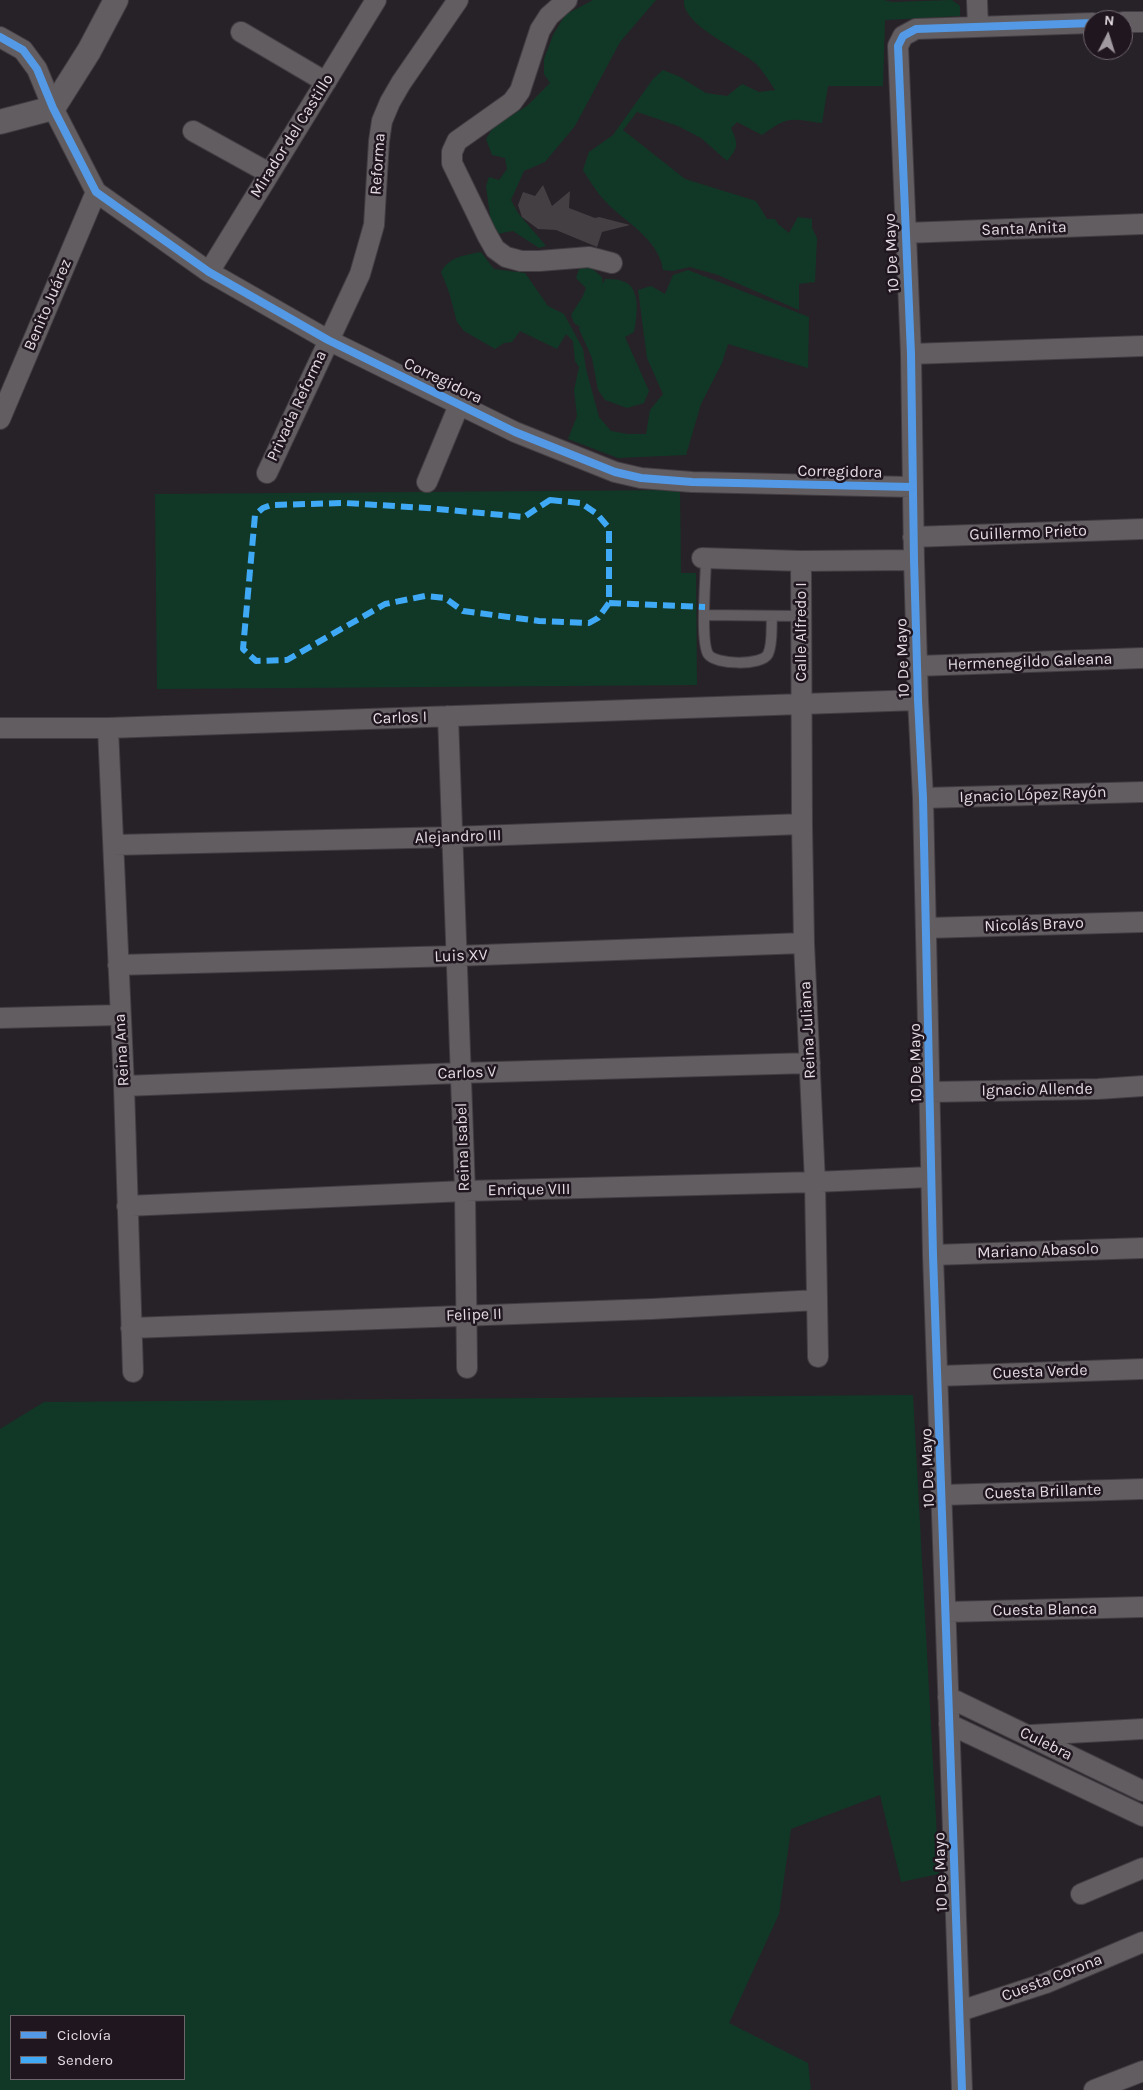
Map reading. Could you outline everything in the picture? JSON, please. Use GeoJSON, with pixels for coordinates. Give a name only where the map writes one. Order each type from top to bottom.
{"type":"FeatureCollection","features":[{"type":"Feature","properties":{"kind":"street"},"geometry":{"type":"LineString","coordinates":[[0,122],[53,108],[89,51],[116,0]]}},
{"type":"Feature","properties":{"kind":"street","name":"Mirador del Castillo"},"geometry":{"type":"LineString","coordinates":[[209,272],[376,0]]}},
{"type":"Feature","properties":{"kind":"street","name":"Reforma"},"geometry":{"type":"LineString","coordinates":[[328,340],[360,274],[374,225],[379,140],[382,122],[390,102],[401,83],[458,0]]}},
{"type":"Feature","properties":{"kind":"street"},"geometry":{"type":"LineString","coordinates":[[567,0],[549,16],[540,30],[520,91],[512,102],[457,141],[452,152],[452,163],[487,235],[496,249],[506,257],[521,261],[590,257],[612,263]]}},
{"type":"Feature","properties":{"kind":"street"},"geometry":{"type":"LineString","coordinates":[[978,0],[978,27],[1083,23]]}},
{"type":"Feature","properties":{"kind":"street","name":"10 De Mayo"},"geometry":{"type":"LineString","coordinates":[[962,2090],[948,1697],[947,1612],[933,1255],[923,798],[913,537],[911,354],[897,66],[898,46],[903,36],[916,29],[978,27]]}},
{"type":"Feature","properties":{"kind":"street"},"geometry":{"type":"LineString","coordinates":[[241,32],[326,82]]}},
{"type":"Feature","properties":{"kind":"street","name":"Corregidora"},"geometry":{"type":"LineString","coordinates":[[0,37],[23,50],[37,69],[53,108],[96,192],[209,272],[328,340],[515,432],[615,472],[641,478],[692,482],[912,487]]}},
{"type":"Feature","properties":{"kind":"street"},"geometry":{"type":"LineString","coordinates":[[193,131],[269,173]]}},
{"type":"Feature","properties":{"kind":"street","name":"Benito Juárez"},"geometry":{"type":"LineString","coordinates":[[0,419],[96,192]]}},
{"type":"Feature","properties":{"kind":"street","name":"Santa Anita"},"geometry":{"type":"LineString","coordinates":[[905,233],[1143,224]]}},
{"type":"Feature","properties":{"kind":"street","name":"Privada Reforma"},"geometry":{"type":"LineString","coordinates":[[267,473],[328,340]]}},
{"type":"Feature","properties":{"kind":"street"},"geometry":{"type":"LineString","coordinates":[[911,354],[1143,346]]}},
{"type":"Feature","properties":{"kind":"street"},"geometry":{"type":"LineString","coordinates":[[427,482],[459,404]]}},
{"type":"Feature","properties":{"kind":"street","name":"Guillermo Prieto"},"geometry":{"type":"LineString","coordinates":[[913,537],[1143,528]]}},
{"type":"Feature","properties":{"kind":"street","name":"Calle Alfredo I"},"geometry":{"type":"LineString","coordinates":[[704,558],[801,561],[914,560]]}},
{"type":"Feature","properties":{"kind":"street","name":"Calle Alfredo I"},"geometry":{"type":"LineString","coordinates":[[801,561],[801,704]]}},
{"type":"Feature","properties":{"kind":"street","name":"Hermenegildo Galeana"},"geometry":{"type":"LineString","coordinates":[[917,666],[1143,658]]}},
{"type":"Feature","properties":{"kind":"street","name":"Carlos I"},"geometry":{"type":"LineString","coordinates":[[0,728],[108,728],[918,700]]}},
{"type":"Feature","properties":{"kind":"street","name":"Reina Juliana"},"geometry":{"type":"LineString","coordinates":[[801,704],[804,943],[815,1182],[818,1357]]}},
{"type":"Feature","properties":{"kind":"street","name":"Reina Isabel"},"geometry":{"type":"LineString","coordinates":[[448,716],[455,956],[465,1191],[467,1368]]}},
{"type":"Feature","properties":{"kind":"street","name":"Reina Ana"},"geometry":{"type":"LineString","coordinates":[[108,728],[124,1086],[133,1372]]}},
{"type":"Feature","properties":{"kind":"street","name":"Ignacio López Rayón"},"geometry":{"type":"LineString","coordinates":[[923,798],[1143,792]]}},
{"type":"Feature","properties":{"kind":"street","name":"Alejandro III"},"geometry":{"type":"LineString","coordinates":[[114,845],[452,838],[802,824]]}},
{"type":"Feature","properties":{"kind":"street","name":"Nicolás Bravo"},"geometry":{"type":"LineString","coordinates":[[926,928],[1143,922]]}},
{"type":"Feature","properties":{"kind":"street","name":"Luis XV"},"geometry":{"type":"LineString","coordinates":[[118,965],[455,956],[804,943]]}},
{"type":"Feature","properties":{"kind":"street"},"geometry":{"type":"LineString","coordinates":[[0,1018],[120,1015]]}},
{"type":"Feature","properties":{"kind":"street","name":"Carlos V"},"geometry":{"type":"LineString","coordinates":[[124,1086],[460,1073],[810,1063]]}},
{"type":"Feature","properties":{"kind":"street","name":"Ignacio Allende"},"geometry":{"type":"LineString","coordinates":[[930,1092],[1098,1089],[1143,1086]]}},
{"type":"Feature","properties":{"kind":"street","name":"Enrique VIII"},"geometry":{"type":"LineString","coordinates":[[127,1206],[465,1191],[815,1182],[931,1177]]}},
{"type":"Feature","properties":{"kind":"street","name":"Mariano Abasolo"},"geometry":{"type":"LineString","coordinates":[[933,1255],[1143,1248]]}},
{"type":"Feature","properties":{"kind":"street","name":"Felipe II"},"geometry":{"type":"LineString","coordinates":[[131,1328],[466,1316],[817,1300]]}},
{"type":"Feature","properties":{"kind":"street","name":"Cuesta Verde"},"geometry":{"type":"LineString","coordinates":[[938,1376],[1143,1369]]}},
{"type":"Feature","properties":{"kind":"street","name":"Cuesta Brillante"},"geometry":{"type":"LineString","coordinates":[[942,1495],[1143,1489]]}},
{"type":"Feature","properties":{"kind":"street","name":"Cuesta Blanca"},"geometry":{"type":"LineString","coordinates":[[947,1612],[1143,1607]]}},
{"type":"Feature","properties":{"kind":"street","name":"Culebra"},"geometry":{"type":"LineString","coordinates":[[948,1697],[1143,1791]]}},
{"type":"Feature","properties":{"kind":"street","name":"Culebra"},"geometry":{"type":"LineString","coordinates":[[949,1724],[1143,1816]]}},
{"type":"Feature","properties":{"kind":"street"},"geometry":{"type":"LineString","coordinates":[[1029,1736],[1143,1730]]}},
{"type":"Feature","properties":{"kind":"street"},"geometry":{"type":"LineString","coordinates":[[1081,1894],[1143,1868]]}},
{"type":"Feature","properties":{"kind":"street","name":"Cuesta Corona"},"geometry":{"type":"LineString","coordinates":[[960,2011],[1046,1982],[1143,1942]]}},
{"type":"Feature","properties":{"kind":"street"},"geometry":{"type":"LineString","coordinates":[[1094,2090],[1143,2071]]}},
{"type":"Feature","properties":{"kind":"lane"},"geometry":{"type":"LineString","coordinates":[[704,558],[706,645],[708,654],[713,659],[721,662],[752,662],[761,661],[768,656],[772,616]]}},
{"type":"Feature","properties":{"kind":"lane"},"geometry":{"type":"LineString","coordinates":[[705,615],[801,616]]}},
{"type":"Feature","properties":{"kind":"green space"},"geometry":{"type":"Polygon","coordinates":[[[593,0],[656,0],[620,42],[575,126],[545,162],[524,171],[511,200],[518,213],[546,246],[539,248],[513,231],[496,234],[492,230],[486,186],[489,177],[499,180],[507,169],[505,158],[492,155],[486,139],[494,126],[527,106],[550,83],[544,74],[544,59],[553,35],[565,15],[593,0]]]}},
{"type":"Feature","properties":{"kind":"green space"},"geometry":{"type":"Polygon","coordinates":[[[684,0],[883,0],[893,2],[952,0],[960,6],[960,16],[885,20],[883,86],[828,86],[822,123],[803,120],[784,121],[762,135],[737,122],[731,128],[736,142],[735,149],[727,161],[701,138],[678,126],[637,112],[623,130],[685,179],[756,201],[767,219],[775,219],[789,233],[798,217],[812,219],[812,228],[817,238],[815,282],[799,284],[799,310],[718,275],[690,267],[673,271],[663,270],[655,249],[648,240],[614,210],[594,187],[583,170],[589,152],[613,135],[653,79],[663,70],[680,77],[706,93],[727,96],[742,84],[759,92],[775,90],[754,62],[701,27],[686,9],[684,0]]]}},
{"type":"Feature","properties":{"kind":"green space"},"geometry":{"type":"Polygon","coordinates":[[[481,252],[494,269],[525,273],[548,306],[564,314],[583,349],[586,369],[599,417],[611,431],[628,434],[646,434],[650,410],[663,394],[647,358],[638,290],[651,286],[665,294],[673,275],[688,270],[809,317],[808,368],[728,344],[722,363],[701,404],[686,455],[618,458],[568,439],[577,416],[574,390],[579,367],[575,361],[573,341],[566,334],[557,349],[520,331],[512,342],[504,343],[495,349],[464,331],[457,322],[449,292],[441,272],[453,260],[481,252]]]}},
{"type":"Feature","properties":{"kind":"green space"},"geometry":{"type":"Polygon","coordinates":[[[580,266],[589,266],[602,277],[603,284],[605,279],[616,279],[628,284],[633,289],[637,303],[634,332],[625,337],[649,391],[644,403],[627,408],[605,400],[598,390],[592,358],[579,329],[580,327],[574,323],[571,315],[586,288],[576,278],[580,266]]]}},
{"type":"Feature","properties":{"kind":"green space"},"geometry":{"type":"Polygon","coordinates":[[[680,490],[681,573],[696,573],[697,685],[157,689],[155,494],[680,490]]]}},
{"type":"Feature","properties":{"kind":"green space"},"geometry":{"type":"Polygon","coordinates":[[[913,1395],[939,1874],[901,1882],[880,1795],[791,1829],[779,1914],[729,2023],[808,2063],[811,2090],[0,2090],[0,1429],[44,1402],[913,1395]]]}},
{"type":"Feature","properties":{"kind":"building"},"geometry":{"type":"Polygon","coordinates":[[[543,185],[552,206],[570,191],[569,208],[595,218],[599,217],[630,225],[602,232],[597,247],[556,230],[538,229],[522,217],[518,205],[523,192],[535,196],[543,185]]]}},
{"type":"Feature","properties":{"kind":"marked path"},"geometry":{"type":"LineString","coordinates":[[550,500],[581,503],[597,514],[609,528],[609,603],[598,618],[589,623],[539,621],[463,611],[445,598],[425,596],[385,604],[287,660],[256,661],[243,649],[255,515],[263,508],[271,505],[345,503],[524,517],[550,500]]}},
{"type":"Feature","properties":{"kind":"marked path"},"geometry":{"type":"LineString","coordinates":[[609,603],[705,607]]}},
{"type":"Feature","properties":{"kind":"cycle path"},"geometry":{"type":"LineString","coordinates":[[962,2090],[933,1255],[923,798],[914,560],[911,354],[898,46],[903,36],[916,29],[1083,23]]}},
{"type":"Feature","properties":{"kind":"cycle path"},"geometry":{"type":"LineString","coordinates":[[0,37],[23,50],[37,69],[53,108],[96,192],[209,272],[328,340],[515,432],[615,472],[641,478],[692,482],[912,487]]}}]}
